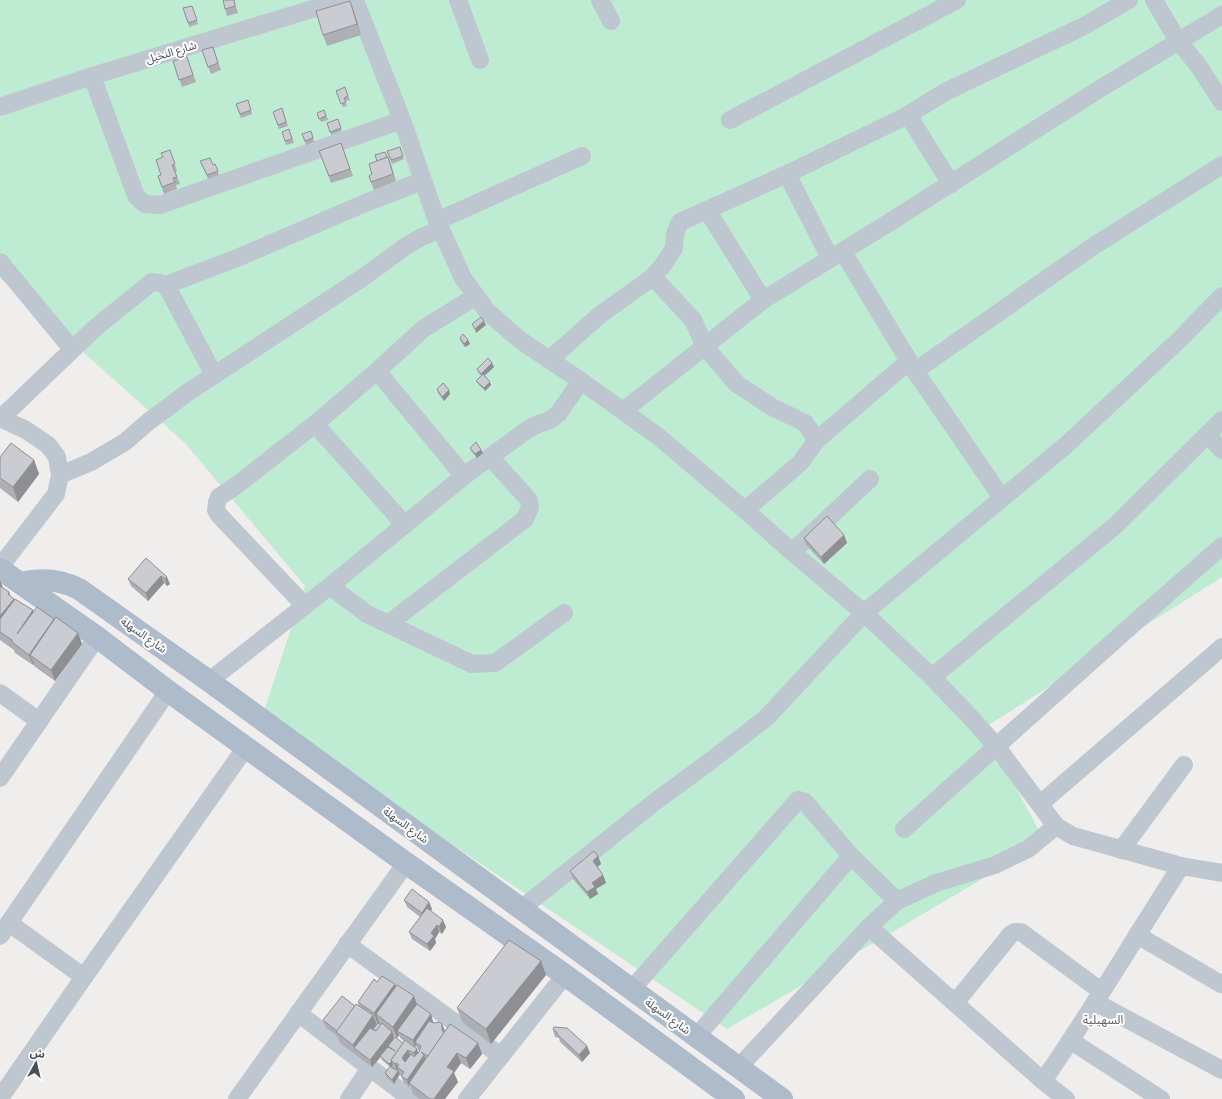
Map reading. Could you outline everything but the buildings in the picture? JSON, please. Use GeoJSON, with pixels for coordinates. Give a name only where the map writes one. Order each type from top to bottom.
{"type":"FeatureCollection","features":[{"type":"Feature","properties":{"kind":"main road"},"geometry":{"type":"LineString","coordinates":[[0,568],[406,863],[565,975],[734,1099]]}},
{"type":"Feature","properties":{"kind":"main road","name":"شارع السهلة"},"geometry":{"type":"LineString","coordinates":[[20,583],[30,580],[50,580],[65,583],[80,589],[209,681],[782,1099]]}},
{"type":"Feature","properties":{"kind":"street","name":"شارع النخيل"},"geometry":{"type":"LineString","coordinates":[[0,107],[92,76],[342,0]]}},
{"type":"Feature","properties":{"kind":"street"},"geometry":{"type":"LineString","coordinates":[[355,0],[402,120],[422,181],[439,225],[463,278],[487,311],[520,340],[581,381],[659,437],[864,613],[932,677],[996,746],[1056,826],[1074,836],[1181,866],[1219,868]]}},
{"type":"Feature","properties":{"kind":"street"},"geometry":{"type":"LineString","coordinates":[[458,0],[480,60]]}},
{"type":"Feature","properties":{"kind":"street"},"geometry":{"type":"LineString","coordinates":[[600,0],[611,21]]}},
{"type":"Feature","properties":{"kind":"street"},"geometry":{"type":"LineString","coordinates":[[730,120],[957,0]]}},
{"type":"Feature","properties":{"kind":"street"},"geometry":{"type":"LineString","coordinates":[[550,360],[601,314],[653,277],[674,248],[675,234],[680,222],[787,174],[908,115],[945,92],[1082,27],[1129,0]]}},
{"type":"Feature","properties":{"kind":"street"},"geometry":{"type":"LineString","coordinates":[[1154,0],[1178,41],[1198,65],[1222,102]]}},
{"type":"Feature","properties":{"kind":"street"},"geometry":{"type":"LineString","coordinates":[[623,411],[763,300],[951,184],[1092,94],[1222,15]]}},
{"type":"Feature","properties":{"kind":"street"},"geometry":{"type":"LineString","coordinates":[[92,76],[136,196],[146,204],[160,205],[402,120]]}},
{"type":"Feature","properties":{"kind":"street"},"geometry":{"type":"LineString","coordinates":[[908,115],[951,184]]}},
{"type":"Feature","properties":{"kind":"street"},"geometry":{"type":"LineString","coordinates":[[60,475],[92,462],[125,442],[176,401],[365,276],[406,246],[439,225],[582,156]]}},
{"type":"Feature","properties":{"kind":"street"},"geometry":{"type":"LineString","coordinates":[[745,510],[800,462],[817,440],[912,366],[1095,245],[1222,165]]}},
{"type":"Feature","properties":{"kind":"street"},"geometry":{"type":"LineString","coordinates":[[787,174],[837,255],[1002,498]]}},
{"type":"Feature","properties":{"kind":"street"},"geometry":{"type":"LineString","coordinates":[[166,285],[237,258],[363,204],[422,181]]}},
{"type":"Feature","properties":{"kind":"street"},"geometry":{"type":"LineString","coordinates":[[707,210],[763,300]]}},
{"type":"Feature","properties":{"kind":"street"},"geometry":{"type":"LineString","coordinates":[[0,262],[72,349]]}},
{"type":"Feature","properties":{"kind":"street"},"geometry":{"type":"LineString","coordinates":[[653,277],[693,320],[705,346],[737,384],[772,407],[805,423],[817,440]]}},
{"type":"Feature","properties":{"kind":"street"},"geometry":{"type":"LineString","coordinates":[[0,568],[56,494],[60,475],[57,457],[48,446],[26,430],[0,418],[95,328],[152,282],[160,282],[166,285],[214,375]]}},
{"type":"Feature","properties":{"kind":"street"},"geometry":{"type":"LineString","coordinates":[[305,606],[216,510],[219,497],[237,485],[314,424],[377,371],[423,328],[476,296]]}},
{"type":"Feature","properties":{"kind":"street"},"geometry":{"type":"LineString","coordinates":[[521,909],[652,804],[766,718],[864,613],[1065,446],[1179,340],[1222,296]]}},
{"type":"Feature","properties":{"kind":"street"},"geometry":{"type":"LineString","coordinates":[[377,371],[464,476]]}},
{"type":"Feature","properties":{"kind":"street"},"geometry":{"type":"LineString","coordinates":[[209,681],[330,586],[464,476],[527,430],[548,421],[558,414],[581,381]]}},
{"type":"Feature","properties":{"kind":"street"},"geometry":{"type":"LineString","coordinates":[[932,677],[1116,525],[1222,420]]}},
{"type":"Feature","properties":{"kind":"street"},"geometry":{"type":"LineString","coordinates":[[314,424],[405,525]]}},
{"type":"Feature","properties":{"kind":"street"},"geometry":{"type":"LineString","coordinates":[[1207,435],[1222,450]]}},
{"type":"Feature","properties":{"kind":"street"},"geometry":{"type":"LineString","coordinates":[[388,624],[525,519],[530,507],[530,500],[490,457]]}},
{"type":"Feature","properties":{"kind":"street"},"geometry":{"type":"LineString","coordinates":[[792,552],[870,479]]}},
{"type":"Feature","properties":{"kind":"street"},"geometry":{"type":"LineString","coordinates":[[904,829],[1222,546]]}},
{"type":"Feature","properties":{"kind":"street"},"geometry":{"type":"LineString","coordinates":[[330,586],[367,614],[472,664],[495,663],[564,613]]}},
{"type":"Feature","properties":{"kind":"street"},"geometry":{"type":"LineString","coordinates":[[0,778],[97,637]]}},
{"type":"Feature","properties":{"kind":"street"},"geometry":{"type":"LineString","coordinates":[[1040,804],[1222,647]]}},
{"type":"Feature","properties":{"kind":"street"},"geometry":{"type":"LineString","coordinates":[[84,977],[4,929],[168,691]]}},
{"type":"Feature","properties":{"kind":"street"},"geometry":{"type":"LineString","coordinates":[[0,693],[39,721]]}},
{"type":"Feature","properties":{"kind":"street"},"geometry":{"type":"LineString","coordinates":[[0,1098],[246,747]]}},
{"type":"Feature","properties":{"kind":"street"},"geometry":{"type":"LineString","coordinates":[[1121,850],[1184,765]]}},
{"type":"Feature","properties":{"kind":"street"},"geometry":{"type":"LineString","coordinates":[[632,989],[798,800],[805,802],[851,856],[897,901]]}},
{"type":"Feature","properties":{"kind":"street"},"geometry":{"type":"LineString","coordinates":[[739,1067],[869,927],[897,901],[936,882],[995,865],[1028,850],[1056,826]]}},
{"type":"Feature","properties":{"kind":"street"},"geometry":{"type":"LineString","coordinates":[[697,1036],[851,856]]}},
{"type":"Feature","properties":{"kind":"street"},"geometry":{"type":"LineString","coordinates":[[237,1099],[406,863]]}},
{"type":"Feature","properties":{"kind":"street"},"geometry":{"type":"LineString","coordinates":[[1043,1081],[1181,866]]}},
{"type":"Feature","properties":{"kind":"street"},"geometry":{"type":"LineString","coordinates":[[869,927],[1043,1081],[1066,1099]]}},
{"type":"Feature","properties":{"kind":"street"},"geometry":{"type":"LineString","coordinates":[[955,1003],[1011,934],[1021,932],[1098,996],[1222,1070]]}},
{"type":"Feature","properties":{"kind":"street"},"geometry":{"type":"LineString","coordinates":[[1137,935],[1221,984]]}},
{"type":"Feature","properties":{"kind":"street"},"geometry":{"type":"LineString","coordinates":[[347,944],[501,1056]]}},
{"type":"Feature","properties":{"kind":"street"},"geometry":{"type":"LineString","coordinates":[[467,1099],[565,975]]}},
{"type":"Feature","properties":{"kind":"street"},"geometry":{"type":"LineString","coordinates":[[298,1014],[411,1099]]}},
{"type":"Feature","properties":{"kind":"street"},"geometry":{"type":"LineString","coordinates":[[1070,1041],[1161,1099]]}},
{"type":"Feature","properties":{"kind":"street"},"geometry":{"type":"LineString","coordinates":[[349,1099],[370,1068]]}},
{"type":"Feature","properties":{"kind":"green space"},"geometry":{"type":"Polygon","coordinates":[[[0,0],[1222,0],[1222,577],[984,728],[1045,842],[727,1029],[262,717],[305,586],[185,443],[0,278],[0,0]]]}},
{"type":"Feature","properties":{"kind":"district","name":"السهيلية"},"geometry":{"type":"Point","coordinates":[1103,1020]}}]}
